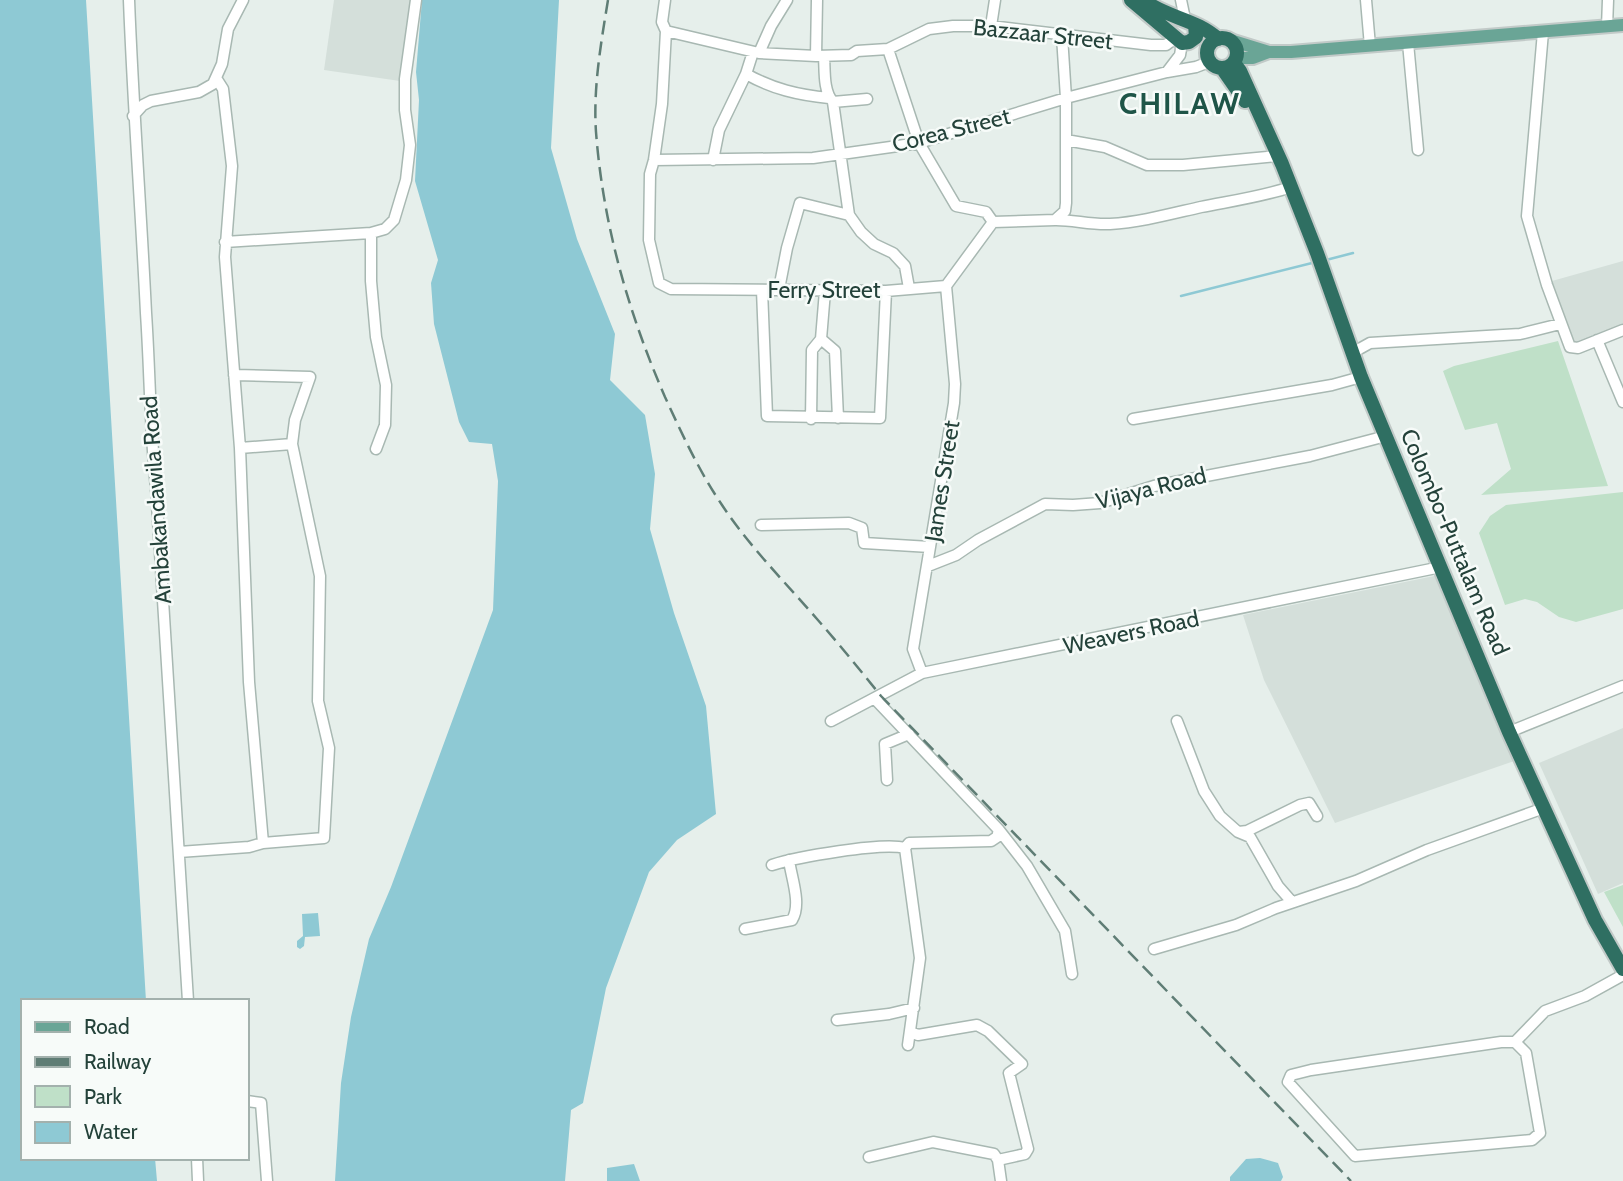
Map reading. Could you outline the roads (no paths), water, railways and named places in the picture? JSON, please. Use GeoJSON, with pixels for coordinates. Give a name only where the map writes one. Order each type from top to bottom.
{"type":"FeatureCollection","features":[{"type":"Feature","properties":{"kind":"highway"},"geometry":{"type":"LineString","coordinates":[[1131,0],[1178,41],[1189,43],[1195,37],[1187,22]]}},
{"type":"Feature","properties":{"kind":"highway"},"geometry":{"type":"LineString","coordinates":[[1143,0],[1224,39]]}},
{"type":"Feature","properties":{"kind":"highway"},"geometry":{"type":"LineString","coordinates":[[1178,41],[1174,27],[1187,22]]}},
{"type":"Feature","properties":{"kind":"highway"},"geometry":{"type":"LineString","coordinates":[[1224,39],[1208,48],[1225,63]]}},
{"type":"Feature","properties":{"kind":"highway","name":"Colombo-Puttalam Road"},"geometry":{"type":"LineString","coordinates":[[1224,39],[1237,50],[1225,63],[1240,71],[1278,156],[1317,253],[1361,377],[1509,732],[1595,920],[1623,969]]}},
{"type":"Feature","properties":{"kind":"main road"},"geometry":{"type":"LineString","coordinates":[[1225,63],[1269,52],[1623,25]]}},
{"type":"Feature","properties":{"kind":"main road"},"geometry":{"type":"LineString","coordinates":[[1224,39],[1269,52]]}},
{"type":"Feature","properties":{"kind":"street","name":"Ambakandawila Road"},"geometry":{"type":"LineString","coordinates":[[128,0],[146,314],[149,427],[156,488],[188,999]]}},
{"type":"Feature","properties":{"kind":"street"},"geometry":{"type":"LineString","coordinates":[[133,116],[151,101],[199,92],[212,84],[222,64],[228,29],[243,0]]}},
{"type":"Feature","properties":{"kind":"street"},"geometry":{"type":"LineString","coordinates":[[225,242],[372,233],[384,229],[394,220],[406,180],[410,145],[405,110],[405,79],[416,0]]}},
{"type":"Feature","properties":{"kind":"street","name":"Ferry Street"},"geometry":{"type":"LineString","coordinates":[[665,0],[662,22],[666,31],[662,104],[650,174],[649,240],[659,283],[671,289],[825,291],[886,291],[946,286]]}},
{"type":"Feature","properties":{"kind":"street"},"geometry":{"type":"LineString","coordinates":[[713,160],[719,130],[756,52],[788,0]]}},
{"type":"Feature","properties":{"kind":"street"},"geometry":{"type":"LineString","coordinates":[[817,0],[820,56],[842,155],[849,215],[874,244],[893,253],[905,266],[909,288]]}},
{"type":"Feature","properties":{"kind":"street"},"geometry":{"type":"LineString","coordinates":[[991,26],[995,0]]}},
{"type":"Feature","properties":{"kind":"street"},"geometry":{"type":"LineString","coordinates":[[1181,0],[1187,22]]}},
{"type":"Feature","properties":{"kind":"street"},"geometry":{"type":"LineString","coordinates":[[1366,0],[1370,46]]}},
{"type":"Feature","properties":{"kind":"street"},"geometry":{"type":"LineString","coordinates":[[1606,27],[1608,0]]}},
{"type":"Feature","properties":{"kind":"street","name":"Bazzaar Street"},"geometry":{"type":"LineString","coordinates":[[666,31],[756,52],[820,56],[851,55],[857,51],[888,49],[929,29],[991,26],[1158,45],[1178,41]]}},
{"type":"Feature","properties":{"kind":"street"},"geometry":{"type":"LineString","coordinates":[[1543,32],[1527,216],[1560,324],[1570,347],[1578,348],[1623,330]]}},
{"type":"Feature","properties":{"kind":"street"},"geometry":{"type":"LineString","coordinates":[[1055,220],[1065,211],[1066,203],[1066,98],[1062,36]]}},
{"type":"Feature","properties":{"kind":"street"},"geometry":{"type":"LineString","coordinates":[[1167,72],[1180,55],[1178,41]]}},
{"type":"Feature","properties":{"kind":"street"},"geometry":{"type":"LineString","coordinates":[[1408,43],[1418,150]]}},
{"type":"Feature","properties":{"kind":"street"},"geometry":{"type":"LineString","coordinates":[[888,49],[919,143],[956,206],[986,212],[993,222]]}},
{"type":"Feature","properties":{"kind":"street","name":"Corea Street"},"geometry":{"type":"LineString","coordinates":[[654,160],[842,155],[862,149],[919,143],[1066,98],[1167,72],[1225,63]]}},
{"type":"Feature","properties":{"kind":"street"},"geometry":{"type":"LineString","coordinates":[[746,74],[779,90],[799,95],[831,100],[867,99]]}},
{"type":"Feature","properties":{"kind":"street"},"geometry":{"type":"LineString","coordinates":[[216,78],[223,89],[232,166],[225,242],[240,449],[249,682],[263,843]]}},
{"type":"Feature","properties":{"kind":"street"},"geometry":{"type":"LineString","coordinates":[[1066,140],[1105,147],[1147,165],[1210,164],[1278,156]]}},
{"type":"Feature","properties":{"kind":"street"},"geometry":{"type":"LineString","coordinates":[[993,222],[1074,220],[1108,224],[1154,219],[1260,197],[1291,187]]}},
{"type":"Feature","properties":{"kind":"street"},"geometry":{"type":"LineString","coordinates":[[779,289],[800,203],[849,215]]}},
{"type":"Feature","properties":{"kind":"street"},"geometry":{"type":"LineString","coordinates":[[946,286],[993,222]]}},
{"type":"Feature","properties":{"kind":"street"},"geometry":{"type":"LineString","coordinates":[[372,233],[376,337],[386,385],[385,425],[376,449]]}},
{"type":"Feature","properties":{"kind":"street","name":"James Street"},"geometry":{"type":"LineString","coordinates":[[922,673],[913,649],[952,421],[955,384],[946,286]]}},
{"type":"Feature","properties":{"kind":"street"},"geometry":{"type":"LineString","coordinates":[[762,290],[768,416],[811,419],[880,418],[886,291]]}},
{"type":"Feature","properties":{"kind":"street"},"geometry":{"type":"LineString","coordinates":[[811,419],[812,350],[821,339],[825,291]]}},
{"type":"Feature","properties":{"kind":"street"},"geometry":{"type":"LineString","coordinates":[[1352,353],[1370,343],[1520,334],[1560,324]]}},
{"type":"Feature","properties":{"kind":"street"},"geometry":{"type":"LineString","coordinates":[[821,339],[835,351],[838,418]]}},
{"type":"Feature","properties":{"kind":"street"},"geometry":{"type":"LineString","coordinates":[[1597,340],[1623,402]]}},
{"type":"Feature","properties":{"kind":"street"},"geometry":{"type":"LineString","coordinates":[[179,852],[324,838],[328,748],[318,701],[320,576],[292,444],[295,420],[310,377],[234,375]]}},
{"type":"Feature","properties":{"kind":"street"},"geometry":{"type":"LineString","coordinates":[[1133,419],[1332,385],[1361,377]]}},
{"type":"Feature","properties":{"kind":"street","name":"Vijaya Road"},"geometry":{"type":"LineString","coordinates":[[928,566],[956,555],[1045,504],[1100,503],[1154,486],[1310,456],[1386,436]]}},
{"type":"Feature","properties":{"kind":"street"},"geometry":{"type":"LineString","coordinates":[[240,449],[292,444]]}},
{"type":"Feature","properties":{"kind":"street"},"geometry":{"type":"LineString","coordinates":[[761,526],[849,523],[862,528],[864,543],[930,547]]}},
{"type":"Feature","properties":{"kind":"street","name":"Weavers Road"},"geometry":{"type":"LineString","coordinates":[[831,721],[922,673],[1441,568]]}},
{"type":"Feature","properties":{"kind":"street"},"geometry":{"type":"LineString","coordinates":[[1509,732],[1623,686]]}},
{"type":"Feature","properties":{"kind":"street"},"geometry":{"type":"LineString","coordinates":[[875,699],[999,830],[1027,866],[1065,931],[1072,974]]}},
{"type":"Feature","properties":{"kind":"street"},"geometry":{"type":"LineString","coordinates":[[1177,722],[1204,792],[1220,816],[1238,832],[1250,837],[1278,886],[1292,902]]}},
{"type":"Feature","properties":{"kind":"street"},"geometry":{"type":"LineString","coordinates":[[887,780],[885,744],[909,734]]}},
{"type":"Feature","properties":{"kind":"street"},"geometry":{"type":"LineString","coordinates":[[1238,832],[1247,831],[1309,803],[1317,816]]}},
{"type":"Feature","properties":{"kind":"street"},"geometry":{"type":"LineString","coordinates":[[1154,949],[1236,925],[1292,902],[1356,881],[1427,850],[1544,808]]}},
{"type":"Feature","properties":{"kind":"street"},"geometry":{"type":"LineString","coordinates":[[908,1045],[920,958],[905,848],[909,843],[990,841],[997,837],[999,830]]}},
{"type":"Feature","properties":{"kind":"street"},"geometry":{"type":"LineString","coordinates":[[772,865],[789,860],[895,845],[905,848]]}},
{"type":"Feature","properties":{"kind":"street"},"geometry":{"type":"LineString","coordinates":[[745,929],[792,920],[796,914],[789,860]]}},
{"type":"Feature","properties":{"kind":"street"},"geometry":{"type":"LineString","coordinates":[[1515,1042],[1525,1054],[1540,1133],[1532,1140],[1355,1156],[1288,1082],[1291,1075],[1311,1070],[1515,1042],[1545,1011],[1585,996],[1623,975]]}},
{"type":"Feature","properties":{"kind":"street"},"geometry":{"type":"LineString","coordinates":[[837,1020],[914,1008]]}},
{"type":"Feature","properties":{"kind":"street"},"geometry":{"type":"LineString","coordinates":[[910,1032],[918,1035],[977,1025],[988,1031],[1022,1064],[1009,1073],[1028,1149],[1025,1154],[998,1160]]}},
{"type":"Feature","properties":{"kind":"street"},"geometry":{"type":"LineString","coordinates":[[248,1101],[261,1104],[267,1181]]}},
{"type":"Feature","properties":{"kind":"street"},"geometry":{"type":"LineString","coordinates":[[869,1157],[933,1142],[994,1154],[998,1160],[1001,1181]]}},
{"type":"Feature","properties":{"kind":"street"},"geometry":{"type":"LineString","coordinates":[[197,1160],[198,1181]]}},
{"type":"Feature","properties":{"kind":"water"},"geometry":{"type":"Polygon","coordinates":[[[0,0],[86,0],[146,999],[21,999],[21,1160],[155,1160],[157,1181],[0,1181],[0,0]]]}},
{"type":"Feature","properties":{"kind":"water"},"geometry":{"type":"Polygon","coordinates":[[[422,0],[559,0],[551,148],[577,239],[615,334],[610,380],[645,415],[655,474],[650,529],[674,613],[706,706],[716,814],[677,840],[649,872],[606,988],[583,1103],[571,1110],[565,1181],[335,1181],[341,1083],[351,1017],[369,939],[391,887],[493,610],[498,481],[492,444],[469,442],[459,422],[434,324],[431,283],[438,260],[415,181],[419,100],[416,72],[422,0]]]}},
{"type":"Feature","properties":{"kind":"water"},"geometry":{"type":"Polygon","coordinates":[[[318,913],[320,936],[305,937],[304,946],[300,949],[297,947],[297,941],[303,936],[302,914],[318,913]]]}},
{"type":"Feature","properties":{"kind":"water"},"geometry":{"type":"Polygon","coordinates":[[[1260,1158],[1278,1163],[1283,1177],[1281,1181],[1230,1181],[1230,1177],[1246,1159],[1260,1158]]]}},
{"type":"Feature","properties":{"kind":"water"},"geometry":{"type":"Polygon","coordinates":[[[634,1164],[640,1181],[607,1181],[607,1168],[634,1164]]]}},
{"type":"Feature","properties":{"kind":"waterway"},"geometry":{"type":"LineString","coordinates":[[1326,260],[1353,253]]}},
{"type":"Feature","properties":{"kind":"waterway"},"geometry":{"type":"LineString","coordinates":[[1181,296],[1316,262]]}},
{"type":"Feature","properties":{"kind":"railway"},"geometry":{"type":"LineString","coordinates":[[608,0],[598,66],[595,115],[599,166],[611,234],[629,300],[652,365],[684,438],[714,492],[755,549],[881,696],[1351,1181]]}},
{"type":"Feature","properties":{"kind":"district","name":"CHILAW"},"geometry":{"type":"Point","coordinates":[1180,104]}}]}
